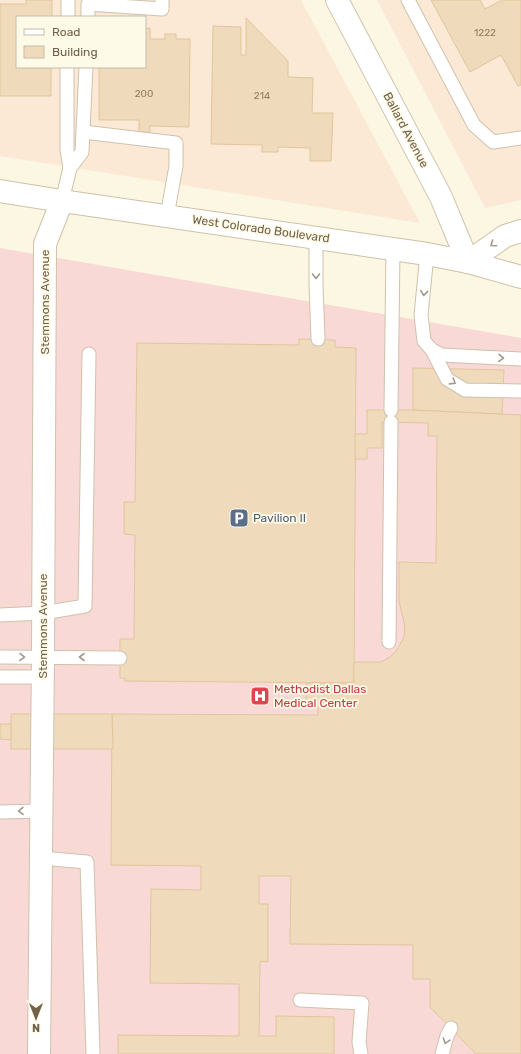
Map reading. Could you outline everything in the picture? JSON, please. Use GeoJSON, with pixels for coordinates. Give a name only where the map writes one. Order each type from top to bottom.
{"type":"FeatureCollection","features":[{"type":"Feature","properties":{"kind":"street","name":"Ballard Avenue"},"geometry":{"type":"LineString","coordinates":[[337,0],[441,196],[468,262]]}},
{"type":"Feature","properties":{"kind":"street","name":"West Colorado Boulevard"},"geometry":{"type":"LineString","coordinates":[[0,191],[427,254],[468,262],[521,277]]}},
{"type":"Feature","properties":{"kind":"street","name":"Stemmons Avenue"},"geometry":{"type":"LineString","coordinates":[[39,1054],[45,244],[62,201]]}},
{"type":"Feature","properties":{"kind":"street"},"geometry":{"type":"LineString","coordinates":[[468,262],[505,236],[521,231]]}},
{"type":"Feature","properties":{"kind":"lane"},"geometry":{"type":"LineString","coordinates":[[68,0],[68,16]]}},
{"type":"Feature","properties":{"kind":"lane"},"geometry":{"type":"LineString","coordinates":[[88,16],[88,4],[162,9],[162,0]]}},
{"type":"Feature","properties":{"kind":"lane"},"geometry":{"type":"LineString","coordinates":[[408,0],[474,125],[493,142],[521,138]]}},
{"type":"Feature","properties":{"kind":"lane"},"geometry":{"type":"LineString","coordinates":[[62,201],[70,168],[67,150],[67,68]]}},
{"type":"Feature","properties":{"kind":"lane"},"geometry":{"type":"LineString","coordinates":[[70,168],[82,152],[86,68]]}},
{"type":"Feature","properties":{"kind":"lane"},"geometry":{"type":"LineString","coordinates":[[83,132],[176,143],[176,166],[167,216]]}},
{"type":"Feature","properties":{"kind":"lane"},"geometry":{"type":"LineString","coordinates":[[316,237],[318,339]]}},
{"type":"Feature","properties":{"kind":"lane"},"geometry":{"type":"LineString","coordinates":[[389,642],[393,249]]}},
{"type":"Feature","properties":{"kind":"lane"},"geometry":{"type":"LineString","coordinates":[[427,254],[421,315],[424,341],[432,350],[447,379],[465,390],[521,391]]}},
{"type":"Feature","properties":{"kind":"lane"},"geometry":{"type":"LineString","coordinates":[[432,350],[442,355],[521,359]]}},
{"type":"Feature","properties":{"kind":"lane"},"geometry":{"type":"LineString","coordinates":[[0,615],[43,613],[86,606],[89,354]]}},
{"type":"Feature","properties":{"kind":"lane"},"geometry":{"type":"LineString","coordinates":[[0,656],[43,667]]}},
{"type":"Feature","properties":{"kind":"lane"},"geometry":{"type":"LineString","coordinates":[[0,678],[43,667],[120,658]]}},
{"type":"Feature","properties":{"kind":"lane"},"geometry":{"type":"LineString","coordinates":[[0,812],[42,811]]}},
{"type":"Feature","properties":{"kind":"lane"},"geometry":{"type":"LineString","coordinates":[[41,858],[87,862],[93,1054]]}},
{"type":"Feature","properties":{"kind":"lane"},"geometry":{"type":"LineString","coordinates":[[300,1000],[362,1003],[359,1042],[361,1054]]}},
{"type":"Feature","properties":{"kind":"lane"},"geometry":{"type":"LineString","coordinates":[[442,1054],[451,1028]]}},
{"type":"Feature","properties":{"kind":"shaded area"},"geometry":{"type":"Polygon","coordinates":[[[0,0],[301,0],[420,223],[0,156],[0,0]]]}},
{"type":"Feature","properties":{"kind":"shaded area"},"geometry":{"type":"Polygon","coordinates":[[[377,0],[521,0],[521,200],[485,208],[377,0]]]}},
{"type":"Feature","properties":{"kind":"shaded area","name":"Methodist Dallas Medical Center"},"geometry":{"type":"Polygon","coordinates":[[[0,248],[521,338],[521,1054],[0,1054],[0,248]]]}},
{"type":"Feature","properties":{"kind":"building"},"geometry":{"type":"Polygon","coordinates":[[[26,0],[52,0],[52,16],[16,16],[16,68],[51,68],[51,96],[0,96],[0,4],[26,4],[26,0]]]}},
{"type":"Feature","properties":{"kind":"building"},"geometry":{"type":"Polygon","coordinates":[[[431,0],[480,0],[485,9],[502,0],[521,0],[521,85],[518,86],[501,55],[470,72],[431,0]]]}},
{"type":"Feature","properties":{"kind":"building"},"geometry":{"type":"Polygon","coordinates":[[[246,18],[288,61],[288,77],[313,78],[312,113],[333,113],[331,161],[310,161],[310,148],[278,147],[278,152],[262,152],[262,145],[211,144],[213,26],[241,27],[241,55],[246,55],[246,18]]]}},
{"type":"Feature","properties":{"kind":"building"},"geometry":{"type":"Polygon","coordinates":[[[150,28],[150,39],[165,39],[165,34],[176,34],[176,39],[190,39],[189,127],[150,126],[150,132],[139,132],[139,120],[99,120],[99,68],[146,68],[146,29],[150,28]]]}},
{"type":"Feature","properties":{"kind":"building","name":"Pavilion II"},"geometry":{"type":"Polygon","coordinates":[[[299,339],[335,340],[335,347],[356,348],[354,683],[125,681],[125,678],[120,678],[120,639],[134,639],[135,535],[124,534],[124,502],[135,502],[137,343],[299,345],[299,339]]]}},
{"type":"Feature","properties":{"kind":"building"},"geometry":{"type":"Polygon","coordinates":[[[413,368],[504,370],[502,414],[413,410],[413,368]]]}},
{"type":"Feature","properties":{"kind":"building"},"geometry":{"type":"Polygon","coordinates":[[[367,410],[413,410],[521,415],[521,1054],[476,1054],[430,1007],[430,979],[413,979],[413,945],[290,944],[291,876],[259,876],[259,904],[268,904],[268,962],[260,961],[259,1036],[276,1036],[276,1016],[334,1017],[334,1054],[118,1054],[118,1035],[239,1036],[239,984],[150,983],[151,889],[201,890],[201,866],[111,865],[112,714],[318,715],[318,707],[306,707],[306,683],[354,683],[354,662],[381,662],[390,657],[397,650],[404,637],[405,627],[399,601],[399,562],[436,563],[437,436],[428,436],[428,423],[382,422],[382,448],[367,448],[367,459],[355,459],[355,434],[367,434],[367,410]]]}},
{"type":"Feature","properties":{"kind":"building"},"geometry":{"type":"Polygon","coordinates":[[[11,714],[112,714],[113,749],[11,749],[11,714]]]}},
{"type":"Feature","properties":{"kind":"building"},"geometry":{"type":"Polygon","coordinates":[[[0,724],[11,724],[11,740],[0,739],[0,724]]]}},
{"type":"Feature","properties":{"kind":"place","name":"Pavilion II"},"geometry":{"type":"Point","coordinates":[239,518]}},
{"type":"Feature","properties":{"kind":"place","name":"Methodist Dallas Medical Center"},"geometry":{"type":"Point","coordinates":[260,696]}}]}
